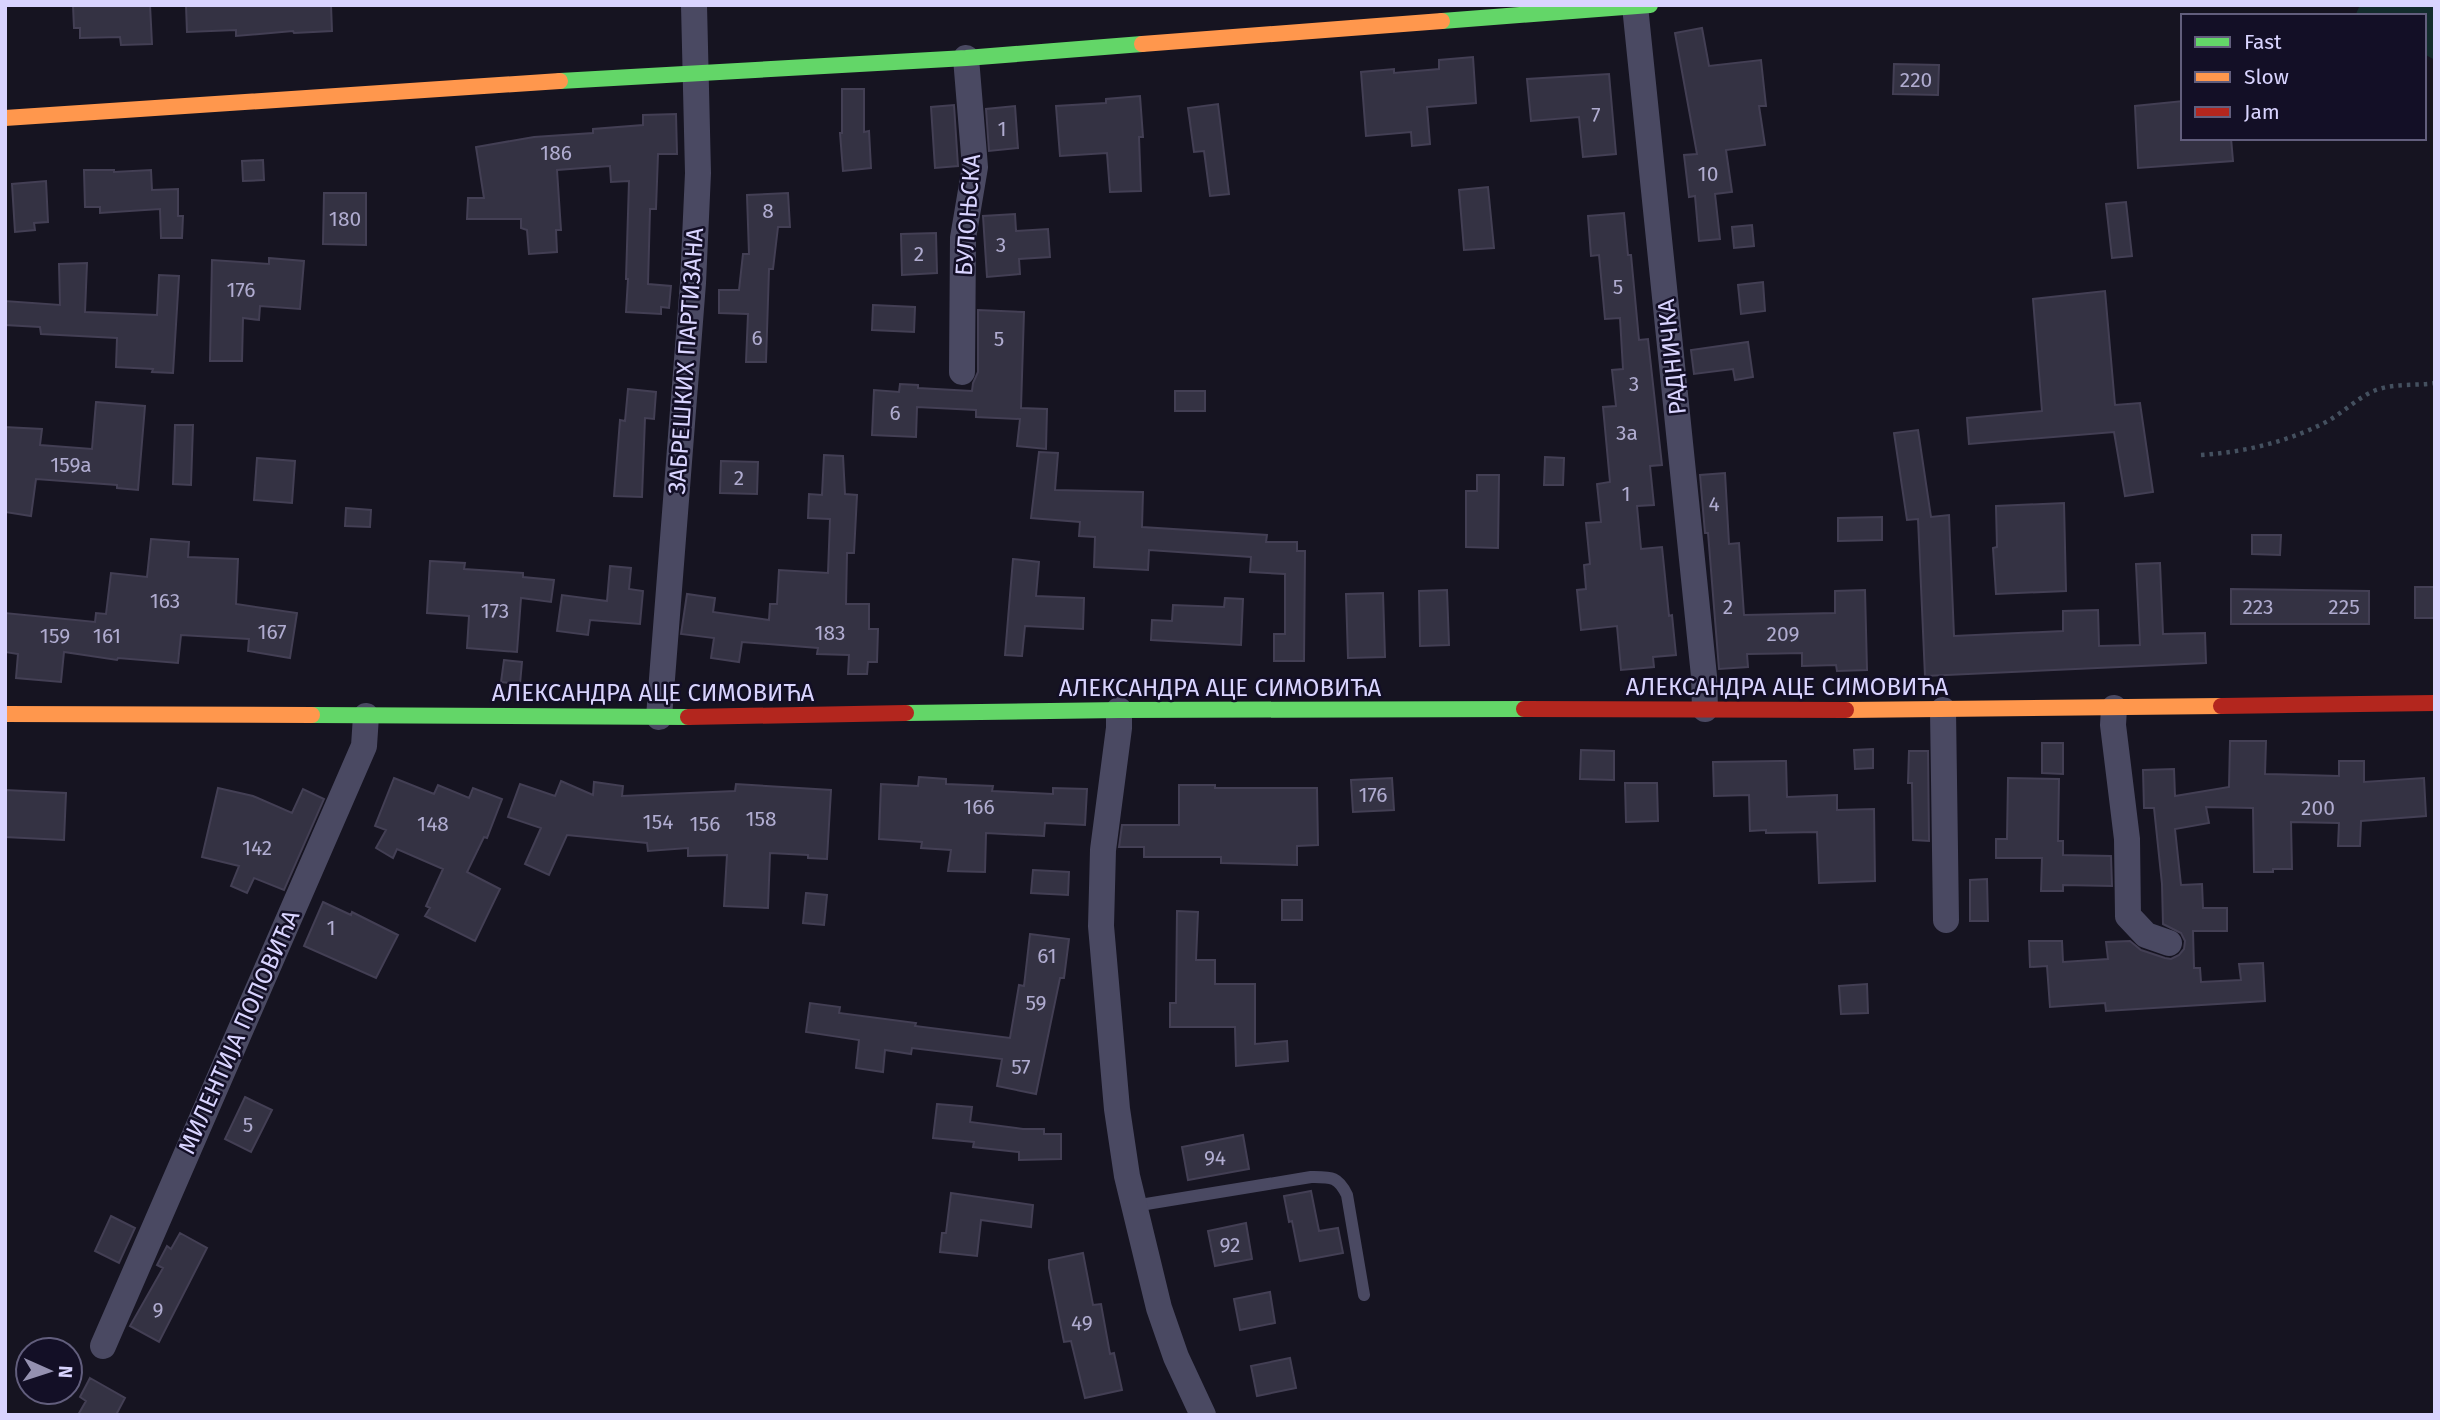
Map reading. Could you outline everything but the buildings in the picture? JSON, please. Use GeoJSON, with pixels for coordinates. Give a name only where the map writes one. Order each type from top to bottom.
{"type":"FeatureCollection","features":[{"type":"Feature","properties":{"kind":"street","name":"ЗАБРЕШКИХ ПАРТИЗАНА"},"geometry":{"type":"LineString","coordinates":[[659,717],[698,173],[694,5]]}},
{"type":"Feature","properties":{"kind":"street"},"geometry":{"type":"LineString","coordinates":[[5,118],[697,72],[966,58],[1640,6]]}},
{"type":"Feature","properties":{"kind":"street","name":"РАДНИЧКА"},"geometry":{"type":"LineString","coordinates":[[1640,6],[1705,709]]}},
{"type":"Feature","properties":{"kind":"street","name":"БУЛОЊСКА"},"geometry":{"type":"LineString","coordinates":[[962,372],[963,238],[975,167],[966,58]]}},
{"type":"Feature","properties":{"kind":"street","name":"АЛЕКСАНДРА АЦЕ СИМОВИЋА"},"geometry":{"type":"LineString","coordinates":[[5,714],[659,717],[1119,710],[1943,710],[2435,703]]}},
{"type":"Feature","properties":{"kind":"street"},"geometry":{"type":"LineString","coordinates":[[2114,708],[2113,725],[2127,839],[2128,916],[2146,935],[2169,943]]}},
{"type":"Feature","properties":{"kind":"street"},"geometry":{"type":"LineString","coordinates":[[1119,710],[1119,728],[1102,850],[1101,926],[1117,1110],[1127,1176],[1159,1308],[1176,1357],[1202,1415]]}},
{"type":"Feature","properties":{"kind":"street"},"geometry":{"type":"LineString","coordinates":[[1943,710],[1946,920]]}},
{"type":"Feature","properties":{"kind":"street","name":"МИЛЕНТИЈА ПОПОВИЋА"},"geometry":{"type":"LineString","coordinates":[[103,1346],[232,1044],[364,746],[366,716]]}},
{"type":"Feature","properties":{"kind":"lane"},"geometry":{"type":"LineString","coordinates":[[1134,1206],[1311,1177],[1331,1177],[1342,1184],[1347,1195],[1364,1294]]}},
{"type":"Feature","properties":{"kind":"path"},"geometry":{"type":"LineString","coordinates":[[2201,455],[2230,453],[2281,440],[2325,422],[2372,391],[2388,386],[2435,383]]}},
{"type":"Feature","properties":{"kind":"green space"},"geometry":{"type":"Polygon","coordinates":[[[2360,5],[2435,5],[2435,60],[2426,55],[2426,14],[2356,14],[2360,5]]]}},
{"type":"Feature","properties":{"kind":"traffic: fast"},"geometry":{"type":"LineString","coordinates":[[1442,21],[1650,5]]}},
{"type":"Feature","properties":{"kind":"traffic: fast"},"geometry":{"type":"LineString","coordinates":[[560,81],[966,58],[1142,44]]}},
{"type":"Feature","properties":{"kind":"traffic: fast"},"geometry":{"type":"LineString","coordinates":[[906,713],[1524,709]]}},
{"type":"Feature","properties":{"kind":"traffic: fast"},"geometry":{"type":"LineString","coordinates":[[312,715],[688,717]]}},
{"type":"Feature","properties":{"kind":"traffic: slow"},"geometry":{"type":"LineString","coordinates":[[1142,44],[1442,21]]}},
{"type":"Feature","properties":{"kind":"traffic: slow"},"geometry":{"type":"LineString","coordinates":[[5,118],[560,81]]}},
{"type":"Feature","properties":{"kind":"traffic: slow"},"geometry":{"type":"LineString","coordinates":[[1846,710],[2221,706]]}},
{"type":"Feature","properties":{"kind":"traffic: slow"},"geometry":{"type":"LineString","coordinates":[[5,714],[312,715]]}},
{"type":"Feature","properties":{"kind":"traffic: jam"},"geometry":{"type":"LineString","coordinates":[[2221,706],[2435,703]]}},
{"type":"Feature","properties":{"kind":"traffic: jam"},"geometry":{"type":"LineString","coordinates":[[1524,709],[1846,710]]}},
{"type":"Feature","properties":{"kind":"traffic: jam"},"geometry":{"type":"LineString","coordinates":[[688,717],[906,713]]}}]}
